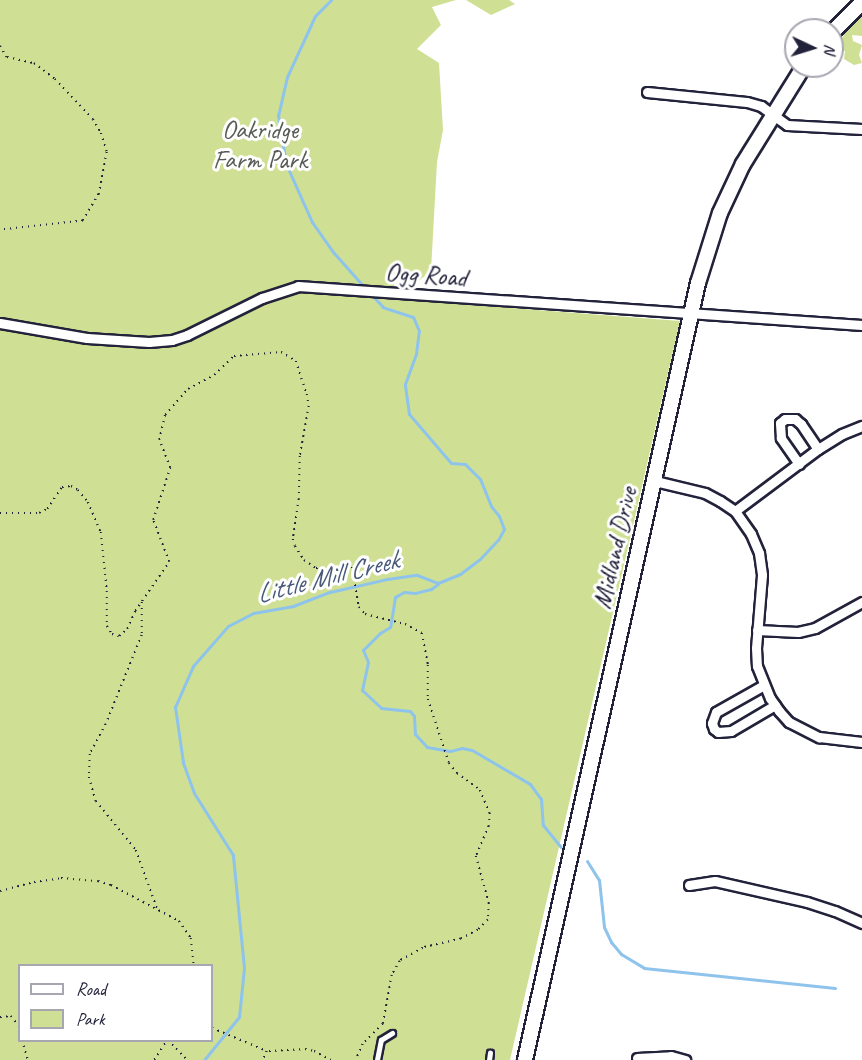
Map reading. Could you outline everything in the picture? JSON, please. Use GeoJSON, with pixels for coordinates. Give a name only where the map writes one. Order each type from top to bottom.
{"type":"FeatureCollection","features":[{"type":"Feature","properties":{"kind":"main road"},"geometry":{"type":"LineString","coordinates":[[844,21],[862,2]]}},
{"type":"Feature","properties":{"kind":"main road","name":"Midland Drive"},"geometry":{"type":"LineString","coordinates":[[525,1060],[691,315],[720,213],[743,164],[796,78]]}},
{"type":"Feature","properties":{"kind":"street"},"geometry":{"type":"LineString","coordinates":[[647,92],[747,102],[761,106],[787,125],[862,129]]}},
{"type":"Feature","properties":{"kind":"street","name":"Ogg Road"},"geometry":{"type":"LineString","coordinates":[[0,323],[87,338],[149,342],[172,340],[284,289],[314,287],[691,315],[862,325]]}},
{"type":"Feature","properties":{"kind":"street"},"geometry":{"type":"LineString","coordinates":[[799,464],[781,438],[780,423],[785,419],[795,419],[801,424],[818,449]]}},
{"type":"Feature","properties":{"kind":"street"},"geometry":{"type":"LineString","coordinates":[[735,511],[818,449],[842,434],[862,426]]}},
{"type":"Feature","properties":{"kind":"street"},"geometry":{"type":"LineString","coordinates":[[655,481],[705,493],[735,511],[751,534],[759,553],[762,592],[757,630],[758,666],[764,685],[775,705],[789,722],[804,731],[837,740],[862,742]]}},
{"type":"Feature","properties":{"kind":"street"},"geometry":{"type":"LineString","coordinates":[[757,630],[798,632],[815,628],[862,602]]}},
{"type":"Feature","properties":{"kind":"street"},"geometry":{"type":"LineString","coordinates":[[764,685],[716,712],[711,723],[714,729],[718,732],[731,731],[775,705]]}},
{"type":"Feature","properties":{"kind":"street"},"geometry":{"type":"LineString","coordinates":[[689,885],[715,881],[807,902],[862,923]]}},
{"type":"Feature","properties":{"kind":"street"},"geometry":{"type":"LineString","coordinates":[[637,1058],[670,1056],[686,1060]]}},
{"type":"Feature","properties":{"kind":"lane"},"geometry":{"type":"LineString","coordinates":[[377,1060],[381,1040],[392,1033]]}},
{"type":"Feature","properties":{"kind":"lane"},"geometry":{"type":"LineString","coordinates":[[489,1060],[490,1053]]}},
{"type":"Feature","properties":{"kind":"path"},"geometry":{"type":"LineString","coordinates":[[0,46],[7,57],[34,63],[55,79],[93,119],[101,133],[107,152],[99,194],[83,221],[0,230]]}},
{"type":"Feature","properties":{"kind":"path"},"geometry":{"type":"LineString","coordinates":[[0,513],[39,513],[47,509],[62,487],[71,486],[88,502],[101,532],[107,591],[107,626],[112,634],[119,636],[124,633],[142,601],[169,562],[153,520],[170,468],[159,440],[161,423],[173,403],[188,389],[213,375],[234,356],[281,352],[289,355],[299,368],[309,406],[300,456],[299,499],[293,539],[299,553],[309,565],[323,568],[352,567],[358,603],[365,614],[418,629],[424,637],[428,665],[428,699],[449,763],[457,773],[480,790],[489,806],[489,826],[478,850],[476,862],[489,903],[488,920],[470,935],[423,948],[400,961],[392,975],[383,1024],[363,1044],[356,1060]]}},
{"type":"Feature","properties":{"kind":"path"},"geometry":{"type":"LineString","coordinates":[[142,601],[142,635],[106,724],[90,754],[88,777],[96,801],[136,850],[157,908]]}},
{"type":"Feature","properties":{"kind":"path"},"geometry":{"type":"LineString","coordinates":[[0,891],[48,879],[80,878],[111,885],[140,902],[157,908],[186,928],[193,948],[194,964]]}},
{"type":"Feature","properties":{"kind":"path"},"geometry":{"type":"LineString","coordinates":[[0,1017],[11,1016],[18,1025]]}},
{"type":"Feature","properties":{"kind":"path"},"geometry":{"type":"LineString","coordinates":[[213,1028],[267,1051],[305,1049],[331,1060]]}},
{"type":"Feature","properties":{"kind":"path"},"geometry":{"type":"LineString","coordinates":[[22,1042],[28,1060]]}},
{"type":"Feature","properties":{"kind":"path"},"geometry":{"type":"LineString","coordinates":[[154,1060],[166,1042]]}},
{"type":"Feature","properties":{"kind":"path"},"geometry":{"type":"LineString","coordinates":[[168,1042],[187,1060]]}},
{"type":"Feature","properties":{"kind":"path"},"geometry":{"type":"LineString","coordinates":[[263,1060],[267,1051]]}},
{"type":"Feature","properties":{"kind":"green space","name":"Oakridge Farm Park"},"geometry":{"type":"Polygon","coordinates":[[[0,0],[456,0],[432,7],[441,25],[417,49],[439,63],[443,130],[437,162],[431,271],[415,284],[395,278],[393,299],[680,321],[510,1060],[0,1060],[0,0]]]}},
{"type":"Feature","properties":{"kind":"green space"},"geometry":{"type":"Polygon","coordinates":[[[466,0],[509,0],[515,4],[491,15],[466,0]]]}},
{"type":"Feature","properties":{"kind":"green space"},"geometry":{"type":"Polygon","coordinates":[[[862,10],[862,36],[852,35],[853,41],[862,45],[859,55],[862,63],[854,65],[844,59],[844,34],[848,23],[862,10]]]}},
{"type":"Feature","properties":{"kind":"waterway","name":"Little Mill Creek"},"geometry":{"type":"LineString","coordinates":[[331,0],[315,16],[287,77],[278,115],[286,164],[312,222],[334,253],[366,289]]}},
{"type":"Feature","properties":{"kind":"waterway","name":"Little Mill Creek"},"geometry":{"type":"LineString","coordinates":[[204,1060],[239,1017],[244,968],[233,855],[194,793],[183,762],[175,707],[193,666],[228,626],[253,613],[293,606],[330,592],[387,579],[417,575],[438,583],[460,574],[480,559],[498,540],[504,529],[480,479],[465,464],[451,463],[409,414],[405,384],[416,354],[419,331],[413,317],[383,307],[370,293]]}},
{"type":"Feature","properties":{"kind":"waterway"},"geometry":{"type":"LineString","coordinates":[[438,584],[431,589],[415,593],[404,592],[395,597],[390,627],[380,633],[363,650],[368,662],[362,690],[381,708],[410,711],[414,716],[415,734],[427,747],[450,751],[462,748],[472,750],[530,784],[541,799],[543,825],[561,847]]}},
{"type":"Feature","properties":{"kind":"waterway"},"geometry":{"type":"LineString","coordinates":[[587,861],[599,880],[604,927],[611,942],[621,954],[644,968],[835,988]]}}]}
